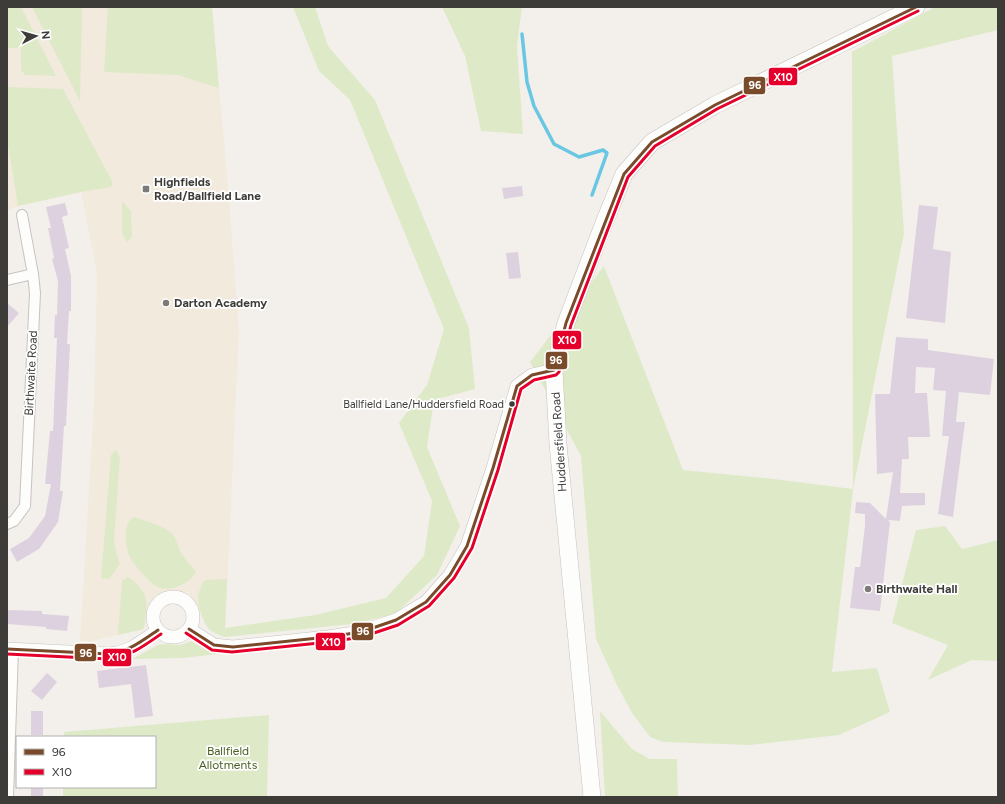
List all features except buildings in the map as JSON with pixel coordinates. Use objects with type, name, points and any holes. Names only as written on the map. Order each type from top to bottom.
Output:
[{"type":"highway","name":"Huddersfield Road","points":[[592,797],[558,444],[554,370],[566,323],[615,195],[624,174],[652,142],[715,105],[916,7]]},
{"type":"street","name":"Birthwaite Road","points":[[7,524],[14,521],[25,506],[35,293],[22,215]]},
{"type":"street","points":[[7,280],[33,274]]},
{"type":"street","points":[[189,629],[214,645],[233,647],[328,637],[361,632],[396,620],[426,602],[450,575],[467,546],[493,468],[517,386],[532,375],[554,370]]},
{"type":"street","points":[[177,598],[188,604],[193,616],[192,623],[185,633],[174,637],[162,634],[158,630],[153,619],[156,607],[164,599],[177,598]]},
{"type":"street","points":[[8,797],[10,649],[108,654],[119,653],[130,650],[158,630]]},
{"type":"shaded area","name":"Darton Academy","points":[[7,7],[212,7],[239,331],[225,637],[209,630],[188,592],[155,596],[144,629],[95,640],[94,642],[80,641],[94,404],[97,274],[81,192],[14,207],[7,211]]},
{"type":"green space","points":[[7,7],[21,7],[56,76],[25,75],[21,70],[21,48],[7,48]]},
{"type":"green space","points":[[32,7],[82,7],[80,101]]},
{"type":"green space","points":[[108,7],[212,7],[219,88],[178,75],[104,72]]},
{"type":"green space","points":[[293,7],[315,7],[328,46],[375,100],[469,328],[475,389],[434,400],[427,447],[460,526],[437,575],[395,614],[353,624],[225,637],[211,631],[205,624],[202,616],[198,598],[200,589],[205,580],[227,579],[225,628],[315,615],[386,598],[424,556],[432,501],[399,423],[427,385],[444,329],[350,100],[319,71]]},
{"type":"green space","points":[[442,7],[522,7],[517,46],[523,134],[481,131],[465,56]]},
{"type":"green space","points":[[935,7],[998,7],[998,30],[892,56],[904,233],[853,490],[832,672],[877,668],[890,712],[839,735],[750,745],[663,742],[650,737],[632,713],[617,685],[596,639],[581,456],[530,362],[604,266],[683,470],[853,489],[852,52]]},
{"type":"green space","points":[[7,87],[63,89],[113,183],[111,187],[18,206],[7,139]]},
{"type":"green space","points":[[122,201],[131,211],[132,236],[127,243],[122,233]]},
{"type":"green space","points":[[116,450],[120,457],[114,540],[120,564],[109,579],[101,578],[111,455]]},
{"type":"green space","points":[[134,517],[166,529],[173,535],[182,555],[196,571],[191,579],[177,587],[164,589],[156,586],[143,574],[131,559],[126,543],[126,530],[130,520]]},
{"type":"green space","points":[[945,526],[962,549],[998,540],[998,661],[972,660],[928,680],[948,645],[892,623],[916,530]]},
{"type":"green space","points":[[128,577],[136,583],[145,598],[146,607],[144,629],[118,635],[122,581]]},
{"type":"green space","points":[[192,641],[206,650],[218,654],[183,658],[132,659],[158,645],[180,645]]},
{"type":"green space","points":[[600,711],[632,749],[650,759],[677,759],[678,797],[605,797]]},
{"type":"green space","name":"Ballfield Allotments","points":[[269,715],[267,797],[63,797],[63,788],[156,788],[156,736],[64,736],[64,732]]},
{"type":"waterway","points":[[522,34],[527,82],[534,106],[554,144],[579,157],[603,150],[607,153],[592,195]]},
{"type":"transit line","name":"96","points":[[189,629],[214,645],[233,647],[328,637],[361,632],[396,620],[426,602],[450,575],[467,546],[493,468],[517,386],[532,375],[554,370],[566,323],[624,174],[652,142],[715,105],[916,7]]},
{"type":"transit line","name":"X10","points":[[186,633],[212,650],[232,652],[329,642],[362,637],[398,625],[429,606],[454,578],[472,548],[498,470],[521,389],[534,380],[556,375],[559,372],[571,325],[628,177],[655,146],[717,109],[918,11]]},
{"type":"transit line","name":"96","points":[[7,649],[109,654],[129,648],[158,630]]},
{"type":"transit line","name":"X10","points":[[7,654],[109,659],[130,653],[161,634]]},
{"type":"place","name":"Highfields Road/Ballfield Lane","points":[[146,189]]},
{"type":"place","name":"Darton Academy","points":[[166,303]]},
{"type":"place","name":"Ballfield Lane/Huddersfield Road","points":[[512,404]]},
{"type":"place","name":"Birthwaite Hall","points":[[868,589]]}]
